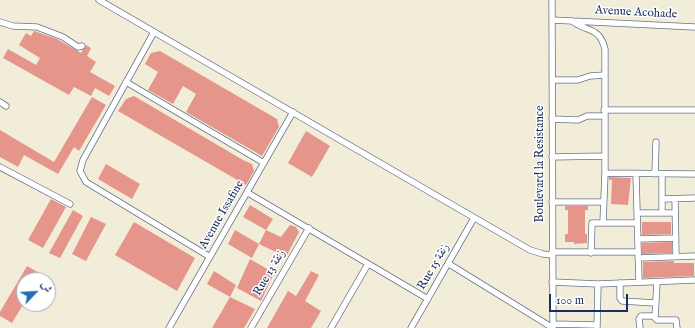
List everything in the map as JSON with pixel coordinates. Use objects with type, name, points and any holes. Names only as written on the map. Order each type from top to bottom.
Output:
[{"type":"street","points":[[99,0],[534,252],[552,254],[591,253],[695,256]]},
{"type":"street","name":"Boulevard la Resistance","points":[[552,0],[552,326]]},
{"type":"street","name":"Avenue Acohade","points":[[552,20],[695,27]]},
{"type":"street","points":[[572,21],[580,27],[596,32],[602,39],[604,49],[605,173],[603,224]]},
{"type":"street","points":[[0,22],[13,26],[37,27],[62,37],[78,47],[82,46]]},
{"type":"street","points":[[154,32],[83,160],[80,166],[82,176],[86,182],[210,257]]},
{"type":"street","points":[[552,80],[578,80],[590,76],[605,75]]},
{"type":"street","points":[[126,82],[264,163]]},
{"type":"street","points":[[0,102],[6,106]]},
{"type":"street","points":[[552,119],[578,120],[588,116],[604,113],[695,110]]},
{"type":"street","name":"Avenue Issafine","points":[[169,328],[248,193],[293,112]]},
{"type":"street","points":[[655,174],[656,142]]},
{"type":"street","points":[[552,157],[604,156]]},
{"type":"street","points":[[0,166],[70,204]]},
{"type":"street","points":[[605,173],[695,174]]},
{"type":"street","points":[[636,174],[639,282]]},
{"type":"street","points":[[662,174],[662,213]]},
{"type":"street","points":[[248,193],[428,299]]},
{"type":"street","points":[[663,199],[695,198]]},
{"type":"street","points":[[675,199],[674,213],[676,256]]},
{"type":"street","points":[[552,202],[603,202]]},
{"type":"street","points":[[637,213],[674,213]]},
{"type":"street","name":"Rue 15 زنقة","points":[[411,328],[474,218]]},
{"type":"street","points":[[591,253],[591,224],[637,224]]},
{"type":"street","name":"Rue 13 زنقة","points":[[251,328],[309,228]]},
{"type":"street","points":[[638,239],[675,238]]},
{"type":"street","points":[[331,328],[368,264]]},
{"type":"street","points":[[449,264],[552,326],[597,326],[598,284]]},
{"type":"street","points":[[552,282],[598,284],[695,280]]},
{"type":"street","points":[[654,316],[657,282]]},
{"type":"street","points":[[620,283],[620,298],[622,301],[655,303]]},
{"type":"street","points":[[640,328],[639,319],[641,316],[654,316],[657,320],[676,320],[677,328]]},
{"type":"building","points":[[34,31],[57,39],[81,53],[86,45],[91,48],[87,56],[96,62],[90,72],[115,86],[109,96],[95,88],[91,96],[74,87],[69,95],[3,58],[8,49],[36,65],[40,58],[19,45],[26,33],[31,36]]},
{"type":"building","points":[[160,51],[277,119],[279,127],[262,156],[186,112],[196,94],[183,86],[173,104],[148,90],[158,72],[145,64],[151,53]]},
{"type":"building","points":[[134,96],[252,164],[254,171],[246,185],[118,111],[126,99]]},
{"type":"building","points":[[92,97],[106,105],[79,151],[74,147],[58,174],[24,155],[18,167],[0,157],[0,130],[54,162]]},
{"type":"building","points":[[306,131],[330,146],[312,177],[288,163]]},
{"type":"building","points":[[106,164],[140,184],[132,199],[98,179]]},
{"type":"building","points":[[609,177],[631,178],[628,205],[611,204],[612,180],[609,180]]},
{"type":"building","points":[[51,199],[66,207],[43,248],[28,240]]},
{"type":"building","points":[[250,205],[273,219],[266,230],[243,217]]},
{"type":"building","points":[[565,206],[588,206],[588,210],[585,210],[585,234],[587,234],[587,243],[574,244],[574,242],[565,242],[565,234],[568,234],[568,210],[565,210]]},
{"type":"building","points":[[73,210],[83,216],[60,258],[49,253]]},
{"type":"building","points":[[91,217],[106,224],[86,261],[72,254]]},
{"type":"building","points":[[134,222],[195,258],[177,291],[115,255]]},
{"type":"building","points":[[642,222],[671,222],[671,234],[642,235]]},
{"type":"building","points":[[290,225],[296,227],[299,232],[286,257],[259,244],[266,230],[281,237]]},
{"type":"building","points":[[235,230],[259,244],[252,258],[228,244]]},
{"type":"building","points":[[672,242],[672,253],[642,254],[642,243]]},
{"type":"building","points":[[250,259],[269,270],[271,266],[276,269],[261,301],[237,288]]},
{"type":"building","points":[[674,261],[674,263],[694,263],[694,276],[643,278],[643,262]]},
{"type":"building","points":[[27,266],[38,272],[23,272]]},
{"type":"building","points":[[214,271],[236,285],[230,297],[207,284]]},
{"type":"building","points":[[311,271],[319,275],[305,301],[321,311],[311,328],[267,328],[288,291],[296,296]]},
{"type":"building","points":[[16,285],[16,312],[19,312],[12,323],[0,316],[0,312]]},
{"type":"building","points":[[230,297],[255,309],[247,323],[244,328],[212,328]]}]
